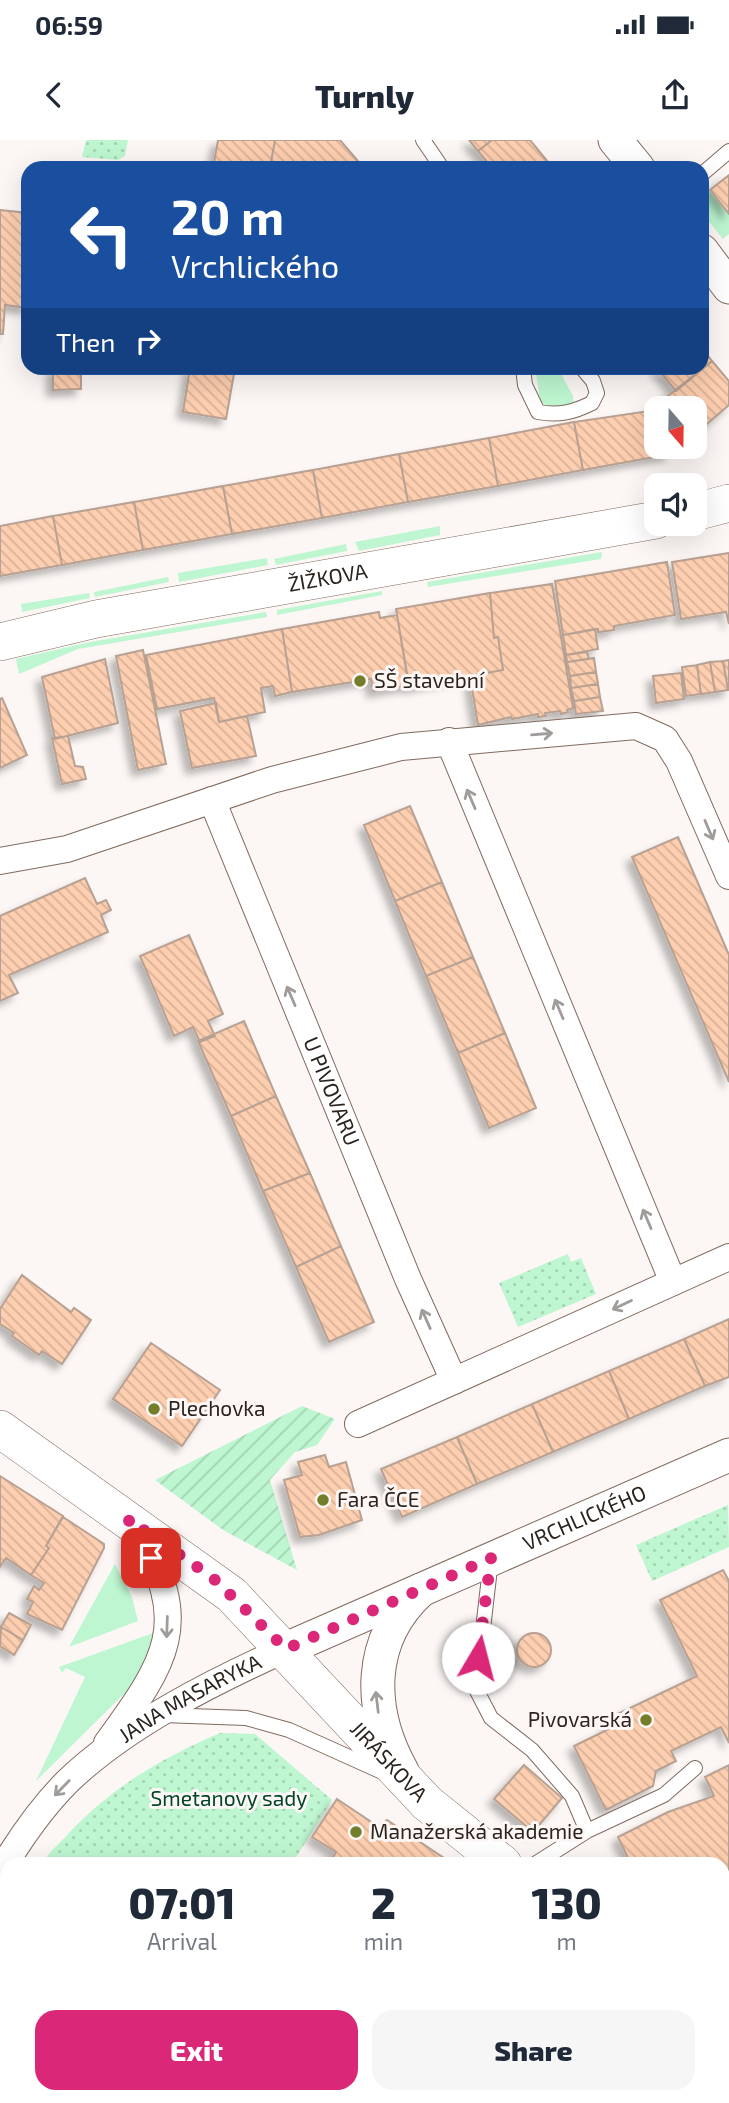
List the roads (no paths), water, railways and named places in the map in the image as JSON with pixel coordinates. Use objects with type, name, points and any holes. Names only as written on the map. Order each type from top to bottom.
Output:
[{"type":"main road","points":[[707,509],[729,503]]},
{"type":"main road","name":"ŽIŽKOVA","points":[[0,642],[96,619],[644,522]]},
{"type":"main road","name":"JIRÁSKOVA","points":[[0,1429],[223,1587],[286,1649],[427,1803],[494,1857]]},
{"type":"street","points":[[615,140],[632,161]]},
{"type":"street","points":[[709,260],[729,287]]},
{"type":"street","points":[[0,862],[67,849],[272,780],[401,747],[636,726],[665,738],[679,761],[729,876]]},
{"type":"street","points":[[449,741],[673,1282]]},
{"type":"street","name":"U PIVOVARU","points":[[212,800],[398,1254],[454,1381]]},
{"type":"street","points":[[358,1424],[729,1257]]},
{"type":"street","name":"VRCHLICKÉHO","points":[[286,1649],[729,1455]]},
{"type":"street","name":"JANA MASARYKA","points":[[100,1754],[149,1685],[162,1660],[167,1633],[166,1600],[158,1573],[128,1519]]},
{"type":"street","points":[[410,1785],[384,1734],[375,1690],[377,1671],[395,1624],[410,1601],[426,1586]]},
{"type":"street","name":"JANA MASARYKA","points":[[10,1857],[40,1811],[100,1754],[234,1673],[286,1649]]},
{"type":"lane","points":[[423,140],[437,161]]},
{"type":"lane","points":[[709,168],[729,151]]},
{"type":"lane","points":[[524,375],[525,385],[538,412],[553,415],[568,413],[592,403],[597,393],[588,375]]},
{"type":"lane","points":[[491,1558],[476,1689],[491,1718],[532,1751],[572,1796],[587,1831]]},
{"type":"lane","points":[[161,1715],[246,1718],[289,1730],[410,1785]]},
{"type":"lane","points":[[547,1857],[587,1831],[664,1795],[695,1768]]},
{"type":"place","name":"SŠ stavební","points":[[360,681]]},
{"type":"place","name":"Plechovka","points":[[154,1409]]},
{"type":"place","name":"Fara ČCE","points":[[323,1500]]},
{"type":"place","name":"Pivovarská","points":[[646,1720]]},
{"type":"place","name":"Manažerská akademie","points":[[356,1832]]},
{"type":"park label","name":"Smetanovy sady","points":[[229,1799]]}]
